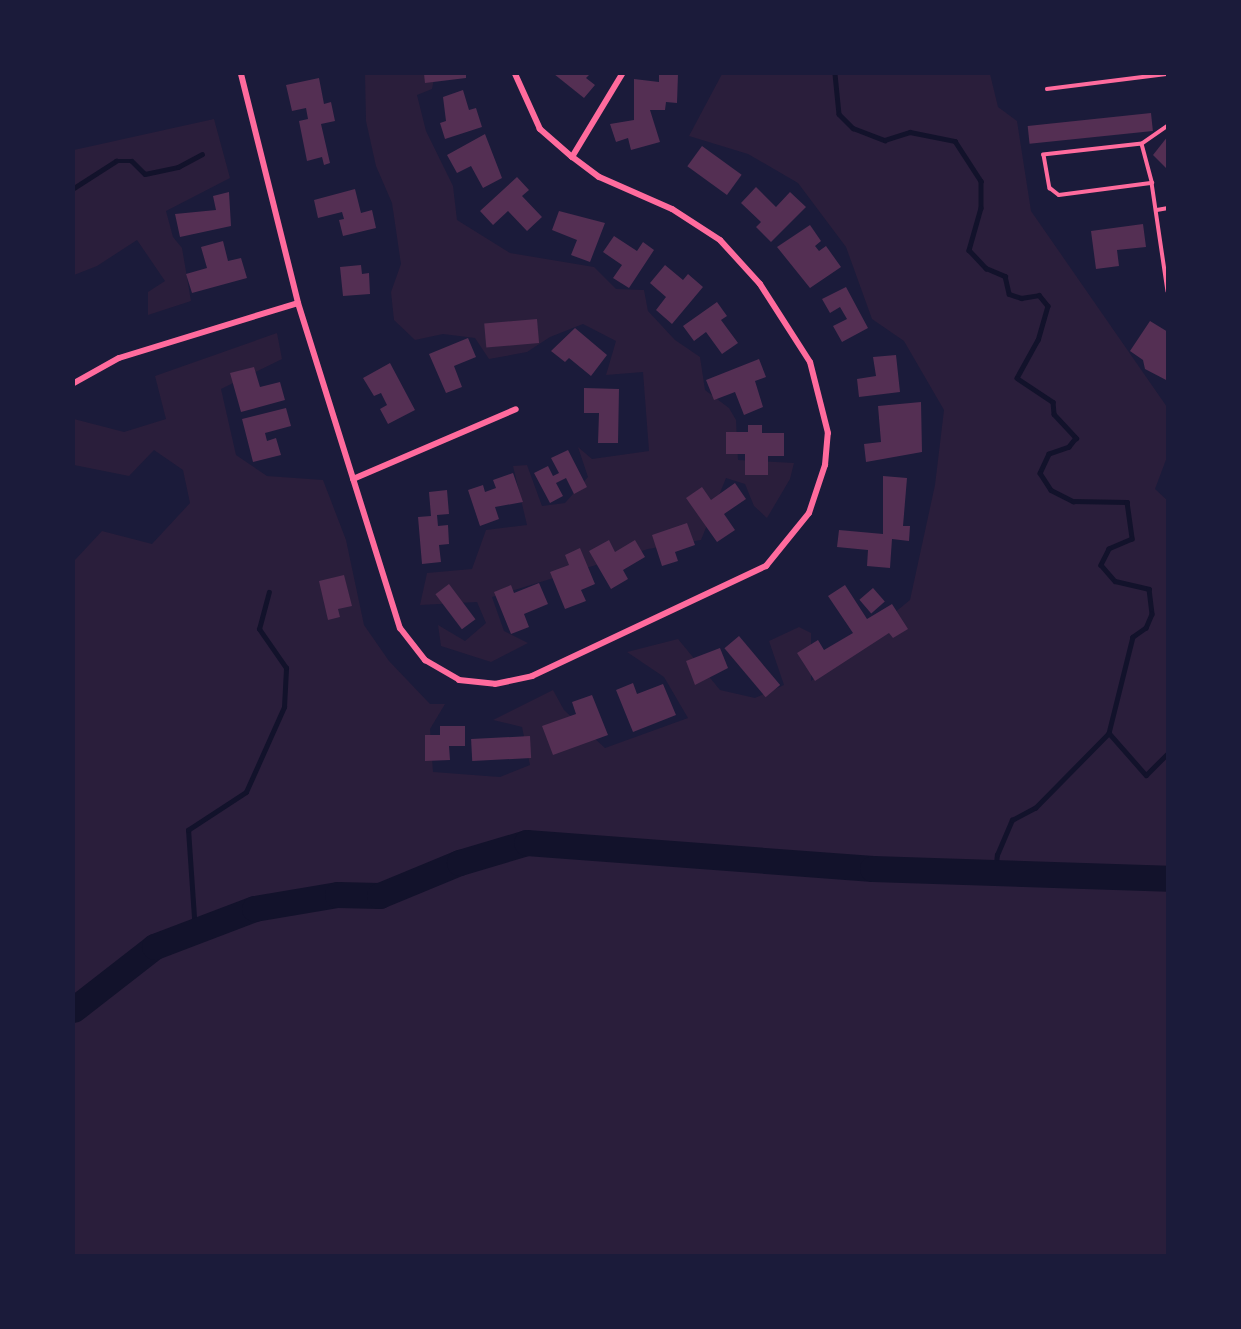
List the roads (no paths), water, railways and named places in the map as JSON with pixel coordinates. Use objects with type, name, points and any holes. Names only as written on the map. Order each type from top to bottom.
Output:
[{"type":"street","points":[[241,74],[298,303],[400,628],[425,660],[459,680],[495,684],[532,676],[766,566],[809,513],[825,465],[828,433],[810,362],[760,284],[720,240],[672,209],[599,177],[572,157],[540,129],[515,74]]},
{"type":"street","points":[[572,157],[622,74]]},
{"type":"street","points":[[74,383],[118,358],[298,303]]},
{"type":"street","points":[[353,479],[516,409]]},
{"type":"lane","points":[[1046,89],[1167,74]]},
{"type":"lane","points":[[1152,183],[1059,195],[1050,188],[1044,155],[1142,144],[1167,126]]},
{"type":"lane","points":[[1142,144],[1157,210],[1167,291]]},
{"type":"lane","points":[[1157,210],[1167,208]]},
{"type":"waterway","points":[[835,74],[839,114],[853,128],[885,140],[910,132],[955,141],[981,181],[981,208],[969,250],[986,268],[1005,276],[1009,294],[1021,298],[1039,295],[1048,306],[1038,340],[1017,378],[1053,402],[1054,414],[1076,438],[1069,447],[1049,454],[1040,473],[1051,490],[1073,501],[1127,502],[1132,539],[1109,549],[1101,565],[1115,581],[1149,589],[1152,614],[1146,628],[1133,637],[1109,733]]},
{"type":"waterway","points":[[74,188],[116,161],[132,161],[145,174],[178,167],[202,154]]},
{"type":"waterway","points":[[195,932],[188,830],[246,792],[284,707],[286,668],[259,629],[269,592]]},
{"type":"waterway","points":[[995,873],[997,855],[1012,820],[1035,808],[1109,733],[1146,775],[1168,753]]},
{"type":"waterway","points":[[74,1010],[155,947],[255,909],[338,895],[380,896],[460,863],[527,843],[873,869],[1168,879]]}]
